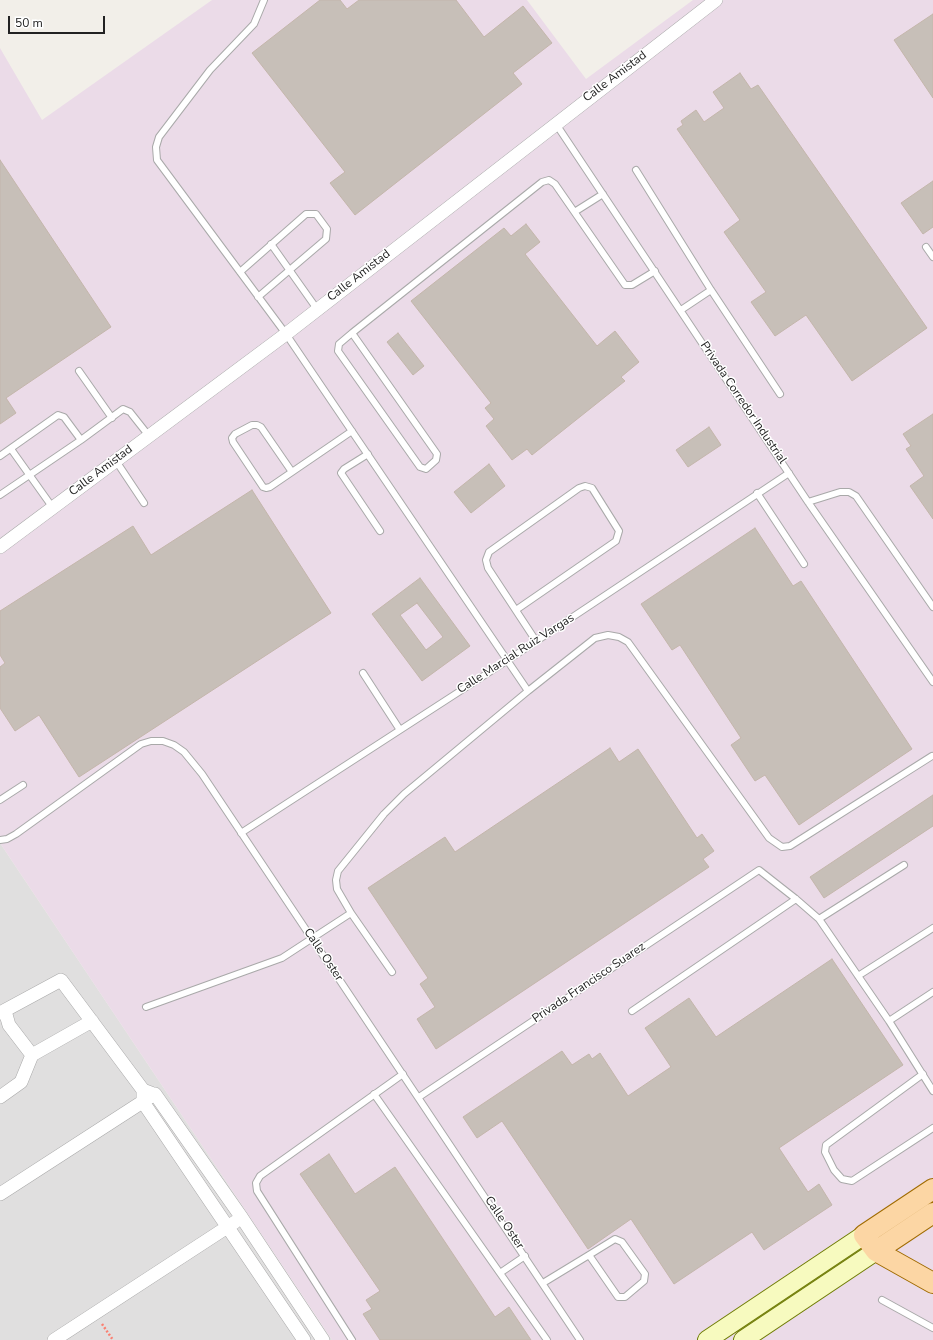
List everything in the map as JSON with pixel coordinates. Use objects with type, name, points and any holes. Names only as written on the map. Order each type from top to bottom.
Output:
[{"type":"main road","points":[[707,1340],[933,1188]]},
{"type":"main road","points":[[743,1340],[933,1213]]},
{"type":"main road","points":[[864,1235],[876,1252],[933,1283]]},
{"type":"street","name":"Calle Amistad","points":[[0,547],[286,334],[555,123],[716,0]]},
{"type":"street","points":[[32,1055],[8,1025],[3,1012],[57,980],[63,982],[147,1095],[242,1218],[324,1340]]},
{"type":"street","points":[[0,1097],[21,1082],[32,1055],[92,1021]]},
{"type":"street","points":[[0,1194],[147,1095]]},
{"type":"street","points":[[147,1095],[228,1226],[304,1340]]},
{"type":"street","points":[[54,1340],[242,1218]]},
{"type":"lane","points":[[264,0],[254,24],[210,70],[159,138],[156,147],[157,160],[286,334],[528,691]]},
{"type":"lane","name":"Privada Corredor Industrial","points":[[555,123],[808,502],[933,682]]},
{"type":"lane","points":[[636,170],[711,290],[780,394]]},
{"type":"lane","points":[[352,332],[437,454],[436,460],[426,469],[420,467],[338,351],[337,348],[339,344],[352,332],[542,182],[549,180],[555,184],[576,211],[625,285],[632,285],[655,271]]},
{"type":"lane","points":[[576,211],[603,194]]},
{"type":"lane","points":[[240,272],[306,214],[316,214],[327,229],[326,239],[258,297]]},
{"type":"lane","points":[[271,244],[317,309]]},
{"type":"lane","points":[[926,247],[933,257]]},
{"type":"lane","points":[[681,310],[711,290]]},
{"type":"lane","points":[[79,371],[112,418]]},
{"type":"lane","points":[[0,495],[81,440],[123,409],[127,410],[149,436]]},
{"type":"lane","points":[[0,456],[58,415],[64,417],[81,440]]},
{"type":"lane","points":[[292,472],[261,427],[252,425],[235,434],[232,438],[233,442],[263,487],[270,487],[292,472],[352,430]]},
{"type":"lane","points":[[11,449],[53,508]]},
{"type":"lane","points":[[368,454],[344,469],[341,473],[380,531]]},
{"type":"lane","points":[[116,461],[144,503]]},
{"type":"lane","name":"Calle Marcial Ruiz Vargas","points":[[241,833],[508,660],[789,473]]},
{"type":"lane","points":[[516,610],[616,541],[619,531],[592,488],[585,486],[579,488],[489,552],[486,560],[488,568],[536,641]]},
{"type":"lane","points":[[808,502],[840,492],[849,492],[856,496],[933,607]]},
{"type":"lane","points":[[757,494],[804,564]]},
{"type":"lane","points":[[392,972],[351,913],[337,889],[336,880],[338,871],[394,803],[528,691],[595,638],[608,635],[619,637],[628,642],[769,838],[782,847],[790,846],[933,756]]},
{"type":"lane","points":[[363,673],[400,730]]},
{"type":"lane","name":"Calle Oster","points":[[0,840],[7,839],[16,834],[130,750],[141,744],[151,741],[163,741],[174,745],[193,761],[580,1340]]},
{"type":"lane","points":[[0,800],[23,785]]},
{"type":"lane","points":[[819,919],[904,865]]},
{"type":"lane","name":"Privada Francisco Suarez","points":[[419,1097],[759,870],[796,899]]},
{"type":"lane","points":[[632,1011],[796,899],[819,919],[889,1021],[933,1091]]},
{"type":"lane","points":[[146,1007],[282,958],[351,913]]},
{"type":"lane","points":[[858,976],[933,928]]},
{"type":"lane","points":[[889,1021],[933,992]]},
{"type":"lane","points":[[352,1340],[257,1191],[256,1183],[260,1176],[403,1074]]},
{"type":"lane","points":[[923,1074],[826,1145],[824,1152],[834,1170],[842,1179],[852,1181],[933,1128]]},
{"type":"lane","points":[[374,1094],[548,1340]]},
{"type":"lane","points":[[543,1283],[615,1239],[622,1242],[645,1274],[644,1281],[625,1297],[618,1297],[589,1255]]},
{"type":"lane","points":[[500,1273],[525,1256]]},
{"type":"lane","points":[[882,1300],[933,1328]]},
{"type":"path","points":[[95,1313],[113,1340]]},
{"type":"shaded area","points":[[212,0],[527,0],[586,79],[693,0],[933,0],[933,1340],[332,1340],[0,843],[0,48],[42,120]]},
{"type":"shaded area","points":[[0,843],[332,1340],[0,1340]]},
{"type":"building","points":[[320,0],[340,0],[347,9],[359,0],[456,0],[484,37],[523,6],[552,43],[513,73],[522,84],[355,215],[330,183],[345,172],[252,53]]},
{"type":"building","points":[[933,14],[933,98],[894,40]]},
{"type":"building","points":[[740,73],[751,89],[758,85],[927,328],[852,381],[806,315],[775,336],[751,302],[766,292],[724,232],[740,220],[677,129],[683,125],[681,121],[696,110],[704,122],[724,108],[713,92]]},
{"type":"building","points":[[0,160],[111,327],[6,398],[16,413],[0,424]]},
{"type":"building","points":[[933,181],[933,227],[923,234],[901,203]]},
{"type":"building","points":[[526,224],[540,242],[525,254],[597,346],[615,331],[639,362],[621,377],[625,381],[532,455],[527,449],[512,460],[486,426],[494,419],[485,408],[491,403],[411,301],[504,228],[511,236]]},
{"type":"building","points":[[398,333],[424,366],[413,375],[387,342]]},
{"type":"building","points":[[933,414],[933,519],[910,486],[924,476],[906,449],[911,446],[903,434]]},
{"type":"building","points":[[709,427],[721,445],[688,467],[676,450]]},
{"type":"building","points":[[489,464],[505,486],[471,513],[454,492]]},
{"type":"building","points":[[252,490],[331,613],[79,777],[39,715],[15,731],[0,708],[0,667],[5,663],[0,655],[0,611],[133,526],[151,555]]},
{"type":"building","points":[[755,528],[793,586],[801,581],[912,749],[799,825],[765,775],[755,781],[731,745],[741,738],[680,645],[672,650],[641,604]]},
{"type":"building","points":[[420,578],[470,646],[422,681],[372,614]],"holes":[[[417,603],[443,637],[426,650],[400,615]]]},
{"type":"building","points":[[610,748],[619,762],[638,749],[697,838],[702,834],[714,851],[703,859],[709,867],[436,1049],[417,1019],[435,1007],[420,984],[428,978],[368,888],[445,837],[455,852]]},
{"type":"building","points":[[933,795],[933,826],[824,898],[810,877]]},
{"type":"building","points":[[832,959],[903,1065],[779,1148],[808,1192],[819,1184],[832,1205],[764,1250],[752,1232],[674,1284],[631,1219],[588,1249],[502,1121],[477,1138],[463,1117],[562,1051],[572,1065],[589,1054],[592,1059],[600,1053],[628,1096],[671,1067],[645,1028],[689,998],[716,1037]]},
{"type":"building","points":[[329,1154],[355,1194],[395,1167],[495,1317],[509,1307],[531,1340],[380,1340],[363,1314],[372,1309],[366,1300],[380,1291],[300,1174]]}]
